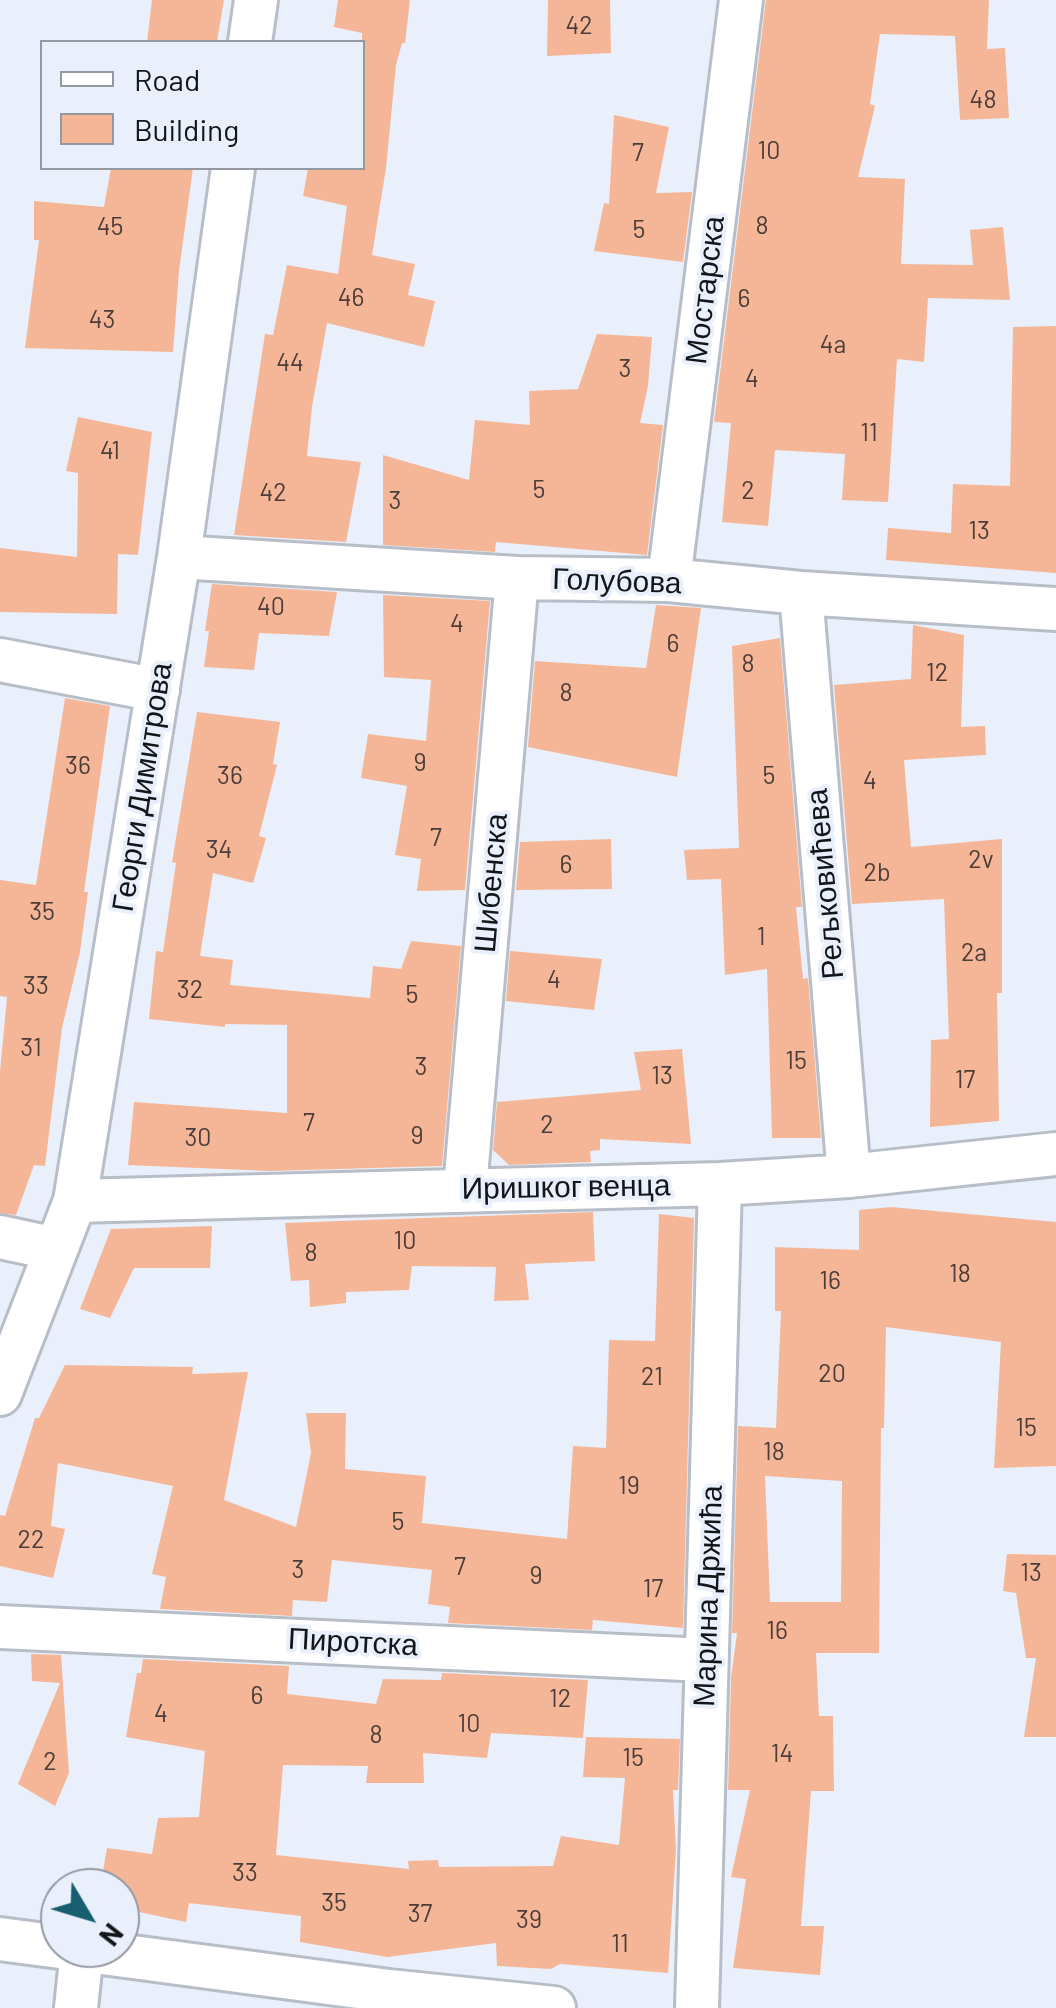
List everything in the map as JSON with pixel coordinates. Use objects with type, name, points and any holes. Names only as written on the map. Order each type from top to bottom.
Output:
[{"type":"street","points":[[250,40],[256,0]]},
{"type":"street","name":"Мостарска","points":[[669,580],[741,0]]},
{"type":"street","name":"Георги Димитрова","points":[[0,1394],[75,1201],[158,690],[233,170]]},
{"type":"street","name":"Голубова","points":[[178,557],[517,578],[669,580],[801,593],[1056,608]]},
{"type":"street","name":"Шибенска","points":[[464,1188],[517,578]]},
{"type":"street","name":"Рељковићева","points":[[801,593],[849,1176]]},
{"type":"street","points":[[0,660],[158,690]]},
{"type":"street","name":"Иришког венца","points":[[75,1201],[720,1184],[849,1176],[1056,1154]]},
{"type":"street","name":"Марина Држића","points":[[697,2008],[720,1184]]},
{"type":"street","points":[[0,1237],[56,1249]]},
{"type":"street","name":"Пиротска","points":[[0,1627],[706,1660]]},
{"type":"street","points":[[0,1939],[40,1944]]},
{"type":"street","points":[[140,1958],[554,2008]]},
{"type":"street","points":[[71,1968],[76,2008]]},
{"type":"building","points":[[152,0],[224,0],[217,40],[147,40]]},
{"type":"building","points":[[338,0],[410,0],[405,43],[396,65],[372,255],[415,264],[408,295],[435,301],[424,347],[327,323],[307,456],[361,462],[346,542],[234,535],[265,334],[273,335],[287,265],[338,274],[347,206],[303,196],[308,170],[365,170],[365,40],[362,33],[334,27]]},
{"type":"building","points":[[548,0],[610,0],[611,53],[547,56]]},
{"type":"building","points":[[766,0],[989,0],[987,49],[1005,48],[1009,118],[960,120],[955,36],[880,34],[870,104],[875,106],[858,177],[905,179],[901,264],[973,265],[970,230],[1003,227],[1010,300],[928,298],[924,362],[897,359],[888,502],[842,500],[845,454],[775,450],[768,526],[722,522],[731,423],[714,422]]},
{"type":"building","points":[[614,115],[669,127],[656,193],[692,192],[683,262],[594,251],[604,203],[609,204]]},
{"type":"building","points":[[111,170],[193,170],[173,352],[25,348],[39,240],[34,240],[34,201],[104,207]]},
{"type":"building","points":[[1056,326],[1056,573],[886,560],[888,528],[951,533],[953,484],[1010,486],[1013,327]]},
{"type":"building","points":[[597,334],[652,337],[640,423],[663,425],[647,555],[496,542],[495,552],[383,545],[383,455],[469,480],[475,420],[530,425],[529,391],[578,389]]},
{"type":"building","points":[[78,417],[152,432],[138,555],[118,554],[117,614],[0,612],[0,548],[77,557],[78,473],[66,471]]},
{"type":"building","points":[[212,584],[337,592],[329,636],[259,633],[254,670],[204,667]]},
{"type":"building","points":[[383,595],[490,601],[465,890],[417,891],[421,859],[395,855],[407,786],[361,778],[368,734],[426,741],[431,680],[384,677]]},
{"type":"building","points":[[656,605],[701,608],[677,777],[528,747],[535,661],[646,668]]},
{"type":"building","points":[[913,625],[964,635],[961,727],[985,726],[986,755],[904,760],[911,847],[1002,839],[1002,993],[997,993],[999,1121],[930,1127],[931,1040],[949,1039],[944,899],[852,904],[834,685],[911,679]]},
{"type":"building","points":[[780,638],[802,907],[796,907],[803,979],[808,978],[821,1138],[772,1138],[767,969],[725,975],[721,879],[687,880],[684,850],[739,848],[732,646]]},
{"type":"building","points":[[65,698],[110,706],[84,892],[88,892],[80,952],[62,1028],[45,1166],[34,1165],[16,1215],[0,1213],[0,1072],[7,997],[0,996],[0,880],[36,885]]},
{"type":"building","points":[[197,712],[280,722],[273,764],[277,765],[259,836],[266,838],[253,883],[213,873],[200,956],[233,960],[230,985],[370,998],[373,966],[401,969],[411,941],[461,946],[442,1166],[269,1171],[128,1165],[134,1102],[287,1113],[287,1025],[225,1027],[149,1019],[156,951],[163,952],[176,863],[172,862]]},
{"type":"building","points":[[611,839],[612,889],[516,890],[520,842]]},
{"type":"building","points":[[510,951],[602,959],[594,1010],[506,1001]]},
{"type":"building","points":[[682,1049],[691,1144],[600,1139],[600,1150],[590,1151],[591,1162],[509,1165],[493,1150],[497,1102],[641,1090],[634,1052]]},
{"type":"building","points":[[891,1207],[1056,1222],[1056,1466],[994,1468],[1001,1342],[886,1327],[879,1653],[816,1653],[819,1716],[833,1716],[834,1791],[811,1791],[801,1926],[824,1926],[820,1975],[733,1968],[746,1879],[731,1877],[750,1790],[728,1790],[731,1678],[737,1633],[732,1633],[738,1426],[776,1428],[781,1311],[775,1311],[775,1247],[859,1250],[859,1210]],"holes":[[[765,1476],[842,1481],[841,1602],[770,1602]]]},
{"type":"building","points":[[593,1212],[595,1261],[525,1264],[529,1300],[494,1301],[496,1267],[412,1266],[409,1290],[346,1292],[346,1303],[310,1307],[309,1280],[291,1281],[285,1223]]},
{"type":"building","points":[[659,1214],[694,1218],[683,1628],[593,1620],[592,1630],[448,1623],[450,1607],[428,1604],[432,1570],[332,1560],[327,1602],[293,1600],[292,1616],[160,1609],[166,1577],[152,1574],[173,1486],[58,1463],[51,1526],[65,1529],[53,1578],[0,1566],[0,1515],[5,1516],[35,1418],[39,1418],[65,1365],[193,1367],[192,1374],[248,1372],[224,1500],[296,1527],[311,1453],[306,1413],[346,1413],[345,1469],[426,1476],[422,1523],[567,1539],[573,1446],[606,1448],[609,1340],[655,1341]]},
{"type":"building","points":[[212,1226],[210,1268],[134,1268],[110,1318],[80,1309],[111,1229]]},
{"type":"building","points":[[1007,1554],[1056,1555],[1056,1737],[1024,1737],[1036,1658],[1026,1658],[1016,1593],[1003,1591]]},
{"type":"building","points":[[31,1654],[61,1655],[69,1773],[55,1806],[18,1784],[60,1683],[32,1681]]},
{"type":"building","points":[[143,1659],[289,1666],[287,1694],[376,1704],[383,1679],[441,1680],[442,1673],[588,1680],[583,1738],[491,1733],[487,1758],[423,1753],[424,1783],[366,1783],[368,1766],[283,1765],[276,1855],[409,1869],[408,1861],[438,1860],[439,1867],[553,1866],[561,1836],[619,1845],[625,1778],[583,1777],[586,1737],[680,1739],[678,1790],[673,1790],[676,1849],[668,1973],[560,1964],[551,1969],[497,1966],[496,1943],[387,1957],[300,1942],[301,1916],[189,1903],[186,1922],[140,1912],[140,1868],[104,1868],[107,1848],[152,1854],[158,1818],[199,1817],[205,1751],[126,1737],[137,1673],[141,1673]]}]
